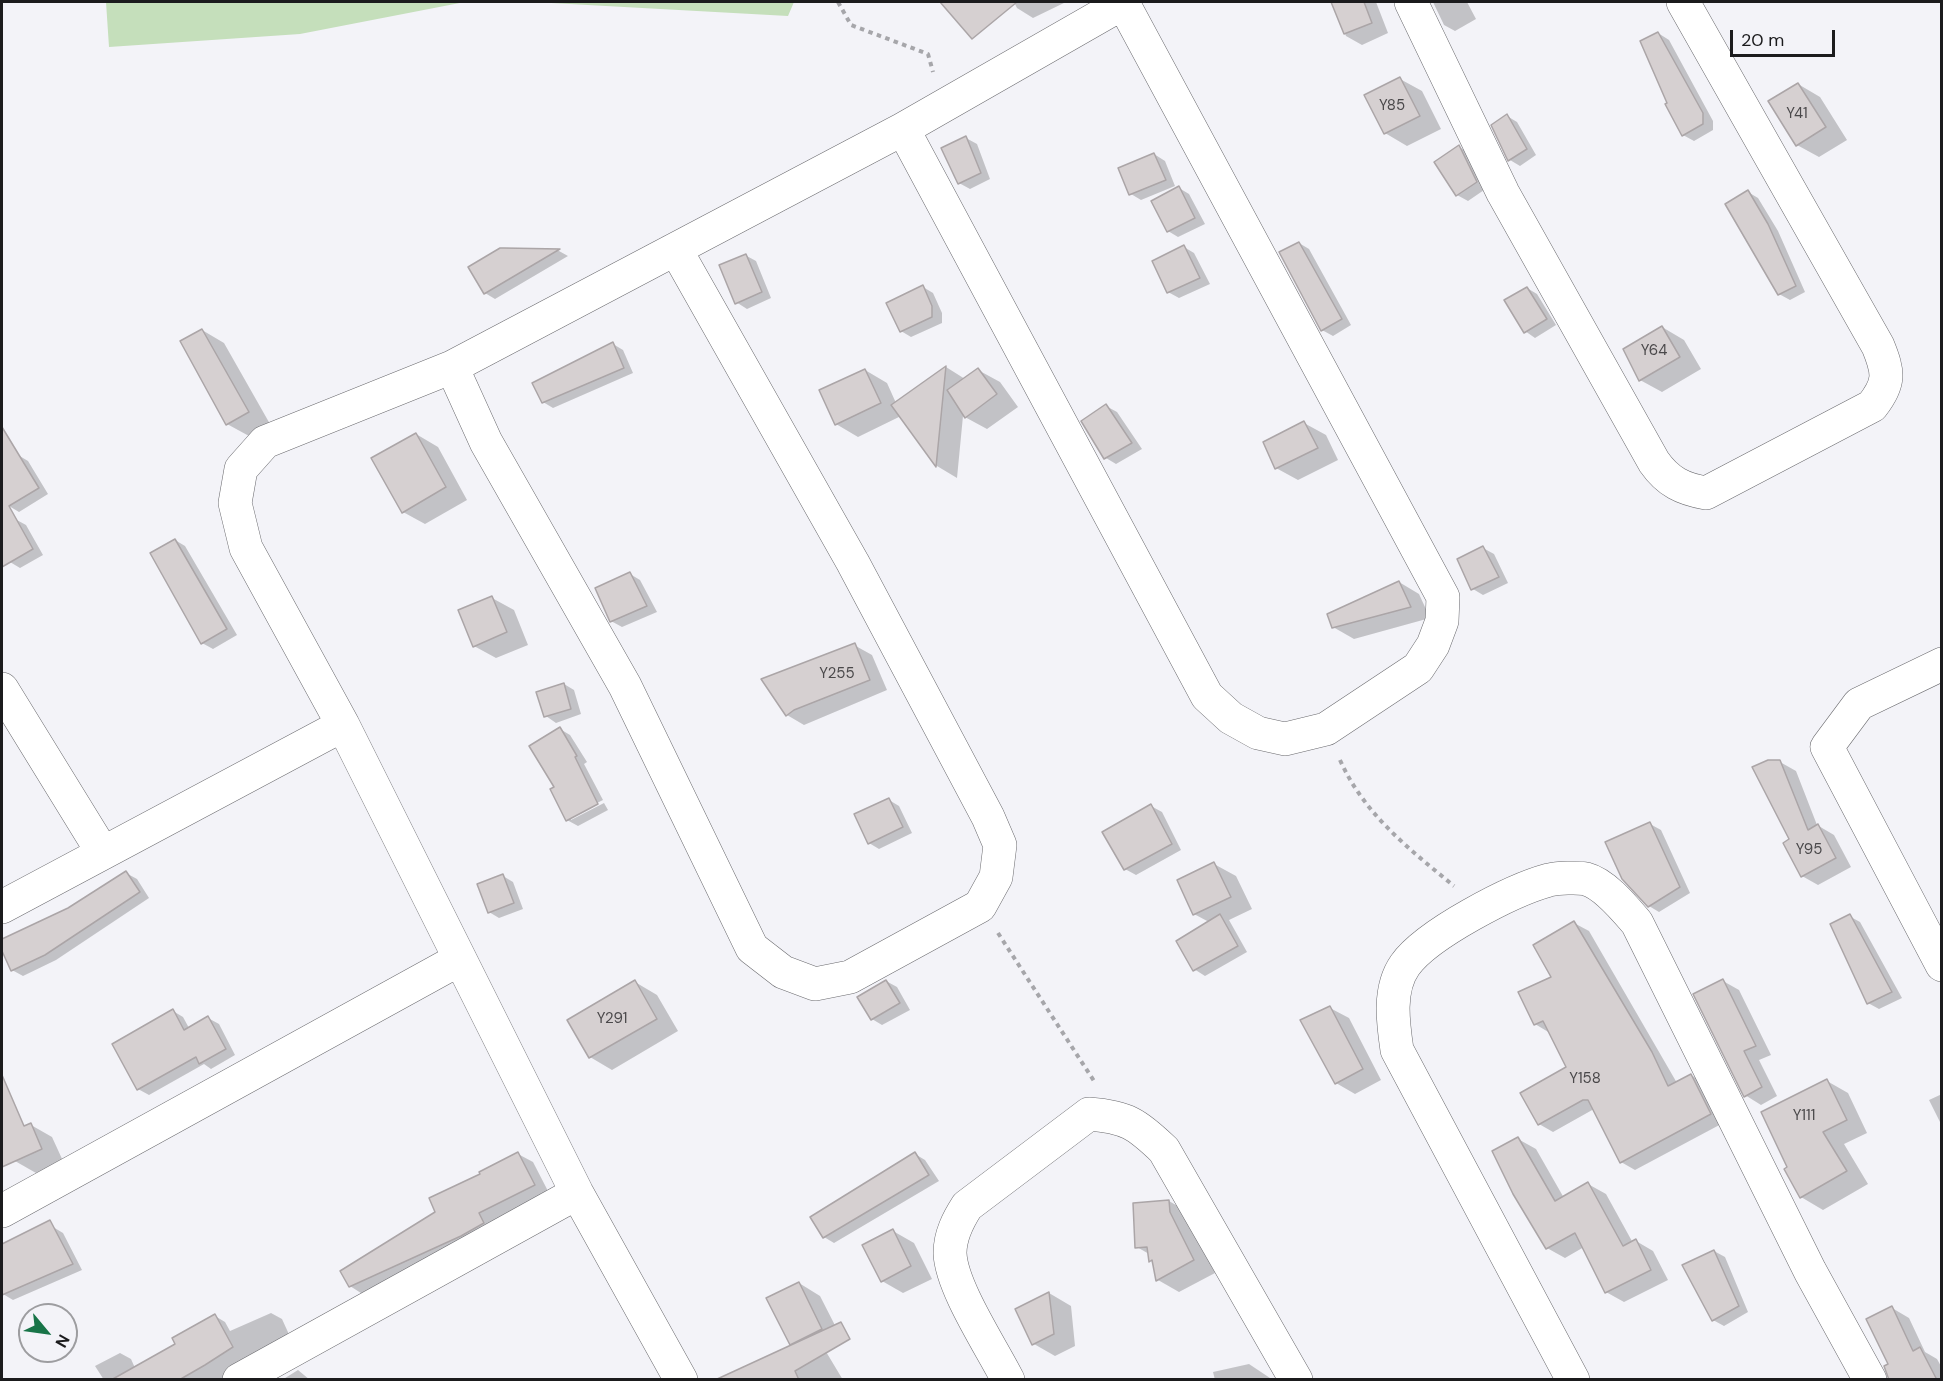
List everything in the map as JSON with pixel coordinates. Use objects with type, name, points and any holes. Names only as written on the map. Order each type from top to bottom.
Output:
[{"type":"street","points":[[681,1380],[578,1193],[343,725],[246,548],[235,503],[241,469],[265,442],[452,367],[903,129],[1124,2],[1443,597],[1442,621],[1433,645],[1418,668],[1326,729],[1285,739],[1258,733],[1231,718],[1206,696],[903,129]]},
{"type":"street","points":[[1411,2],[1503,193],[1654,462],[1665,477],[1685,490],[1707,493],[1872,406],[1885,390],[1887,368],[1878,346],[1683,2]]},
{"type":"street","points":[[452,367],[486,442],[626,686],[752,948],[783,972],[815,984],[850,977],[981,906],[996,877],[1000,845],[988,817],[854,563],[676,250]]},
{"type":"street","points":[[1941,664],[1859,704],[1827,747],[1941,965]]},
{"type":"street","points":[[2,689],[103,853]]},
{"type":"street","points":[[2,906],[343,725]]},
{"type":"street","points":[[1572,1380],[1397,1050],[1392,1020],[1394,996],[1404,966],[1423,945],[1483,909],[1550,880],[1587,879],[1617,899],[1637,923],[1810,1271],[1870,1380]]},
{"type":"street","points":[[2,1211],[460,959]]},
{"type":"street","points":[[1008,1380],[956,1280],[950,1253],[955,1226],[967,1206],[1089,1114],[1117,1116],[1143,1130],[1164,1150],[1296,1380]]},
{"type":"street","points":[[239,1380],[578,1193]]},
{"type":"path","points":[[838,2],[850,25],[928,54],[934,78],[932,111]]},
{"type":"path","points":[[1326,729],[1350,782],[1392,834],[1483,909]]},
{"type":"path","points":[[981,906],[1117,1116]]},
{"type":"green space","points":[[106,2],[465,2],[300,34],[109,47]]},
{"type":"green space","points":[[533,2],[794,2],[788,16]]},
{"type":"building","points":[[940,2],[1017,2],[972,39]]},
{"type":"building","points":[[1331,2],[1364,2],[1372,23],[1344,34]]},
{"type":"building","points":[[1658,32],[1703,113],[1703,124],[1682,136],[1665,104],[1667,103],[1640,41]]},
{"type":"building","points":[[1400,77],[1420,116],[1384,134],[1364,95]]},
{"type":"building","points":[[1798,83],[1826,127],[1796,146],[1768,101]]},
{"type":"building","points":[[1507,114],[1527,149],[1508,161],[1491,125]]},
{"type":"building","points":[[966,136],[981,173],[958,184],[941,148]]},
{"type":"building","points":[[1459,145],[1477,182],[1456,196],[1434,162]]},
{"type":"building","points":[[1154,153],[1166,180],[1129,195],[1118,168]]},
{"type":"building","points":[[1179,186],[1195,218],[1167,232],[1151,201]]},
{"type":"building","points":[[1748,190],[1768,224],[1796,286],[1778,295],[1725,204]]},
{"type":"building","points":[[1299,242],[1342,319],[1321,331],[1279,252]]},
{"type":"building","points":[[1184,245],[1200,278],[1167,293],[1152,261]]},
{"type":"building","points":[[500,248],[560,249],[484,294],[468,267]]},
{"type":"building","points":[[746,254],[762,292],[735,304],[719,265]]},
{"type":"building","points":[[923,285],[932,306],[932,317],[900,332],[886,303]]},
{"type":"building","points":[[1527,287],[1547,319],[1524,333],[1504,300]]},
{"type":"building","points":[[1662,326],[1680,357],[1639,381],[1623,349]]},
{"type":"building","points":[[202,329],[249,412],[226,425],[180,341]]},
{"type":"building","points":[[613,342],[624,368],[542,403],[532,383]]},
{"type":"building","points":[[946,366],[936,467],[891,405]]},
{"type":"building","points":[[978,368],[997,394],[965,418],[947,390]]},
{"type":"building","points":[[865,369],[881,403],[835,425],[819,390]]},
{"type":"building","points":[[1106,404],[1132,443],[1104,459],[1081,421]]},
{"type":"building","points":[[1304,421],[1318,448],[1275,469],[1263,442]]},
{"type":"building","points":[[2,427],[39,488],[9,506],[33,549],[2,567]]},
{"type":"building","points":[[416,433],[446,487],[402,513],[371,458]]},
{"type":"building","points":[[175,539],[227,629],[201,644],[150,553]]},
{"type":"building","points":[[1483,546],[1499,577],[1471,590],[1457,559]]},
{"type":"building","points":[[630,572],[647,606],[610,622],[595,588]]},
{"type":"building","points":[[1399,581],[1411,607],[1332,628],[1327,614]]},
{"type":"building","points":[[492,596],[507,632],[473,647],[458,610]]},
{"type":"building","points":[[855,643],[870,680],[794,710],[786,716],[761,679]]},
{"type":"building","points":[[564,683],[571,709],[544,717],[536,692]]},
{"type":"building","points":[[560,727],[577,756],[575,757],[598,804],[566,821],[550,789],[554,787],[529,746]]},
{"type":"building","points":[[1768,760],[1780,760],[1808,830],[1818,824],[1836,858],[1801,877],[1783,843],[1789,839],[1752,767]]},
{"type":"building","points":[[889,798],[903,827],[868,844],[854,814]]},
{"type":"building","points":[[1151,804],[1172,844],[1124,870],[1102,832]]},
{"type":"building","points":[[1650,822],[1680,887],[1648,907],[1622,879],[1605,842]]},
{"type":"building","points":[[1214,862],[1231,897],[1193,915],[1177,880]]},
{"type":"building","points":[[126,871],[140,892],[45,955],[11,971],[2,951],[2,939],[68,908]]},
{"type":"building","points":[[503,874],[514,903],[488,913],[477,884]]},
{"type":"building","points":[[1220,914],[1238,946],[1193,971],[1176,941]]},
{"type":"building","points":[[1850,914],[1892,992],[1867,1004],[1830,924]]},
{"type":"building","points":[[1574,921],[1652,1052],[1668,1086],[1691,1074],[1711,1114],[1620,1163],[1588,1100],[1583,1100],[1538,1125],[1520,1093],[1566,1067],[1543,1021],[1534,1025],[1518,992],[1551,977],[1533,945]]},
{"type":"building","points":[[1723,979],[1756,1046],[1744,1051],[1762,1087],[1744,1097],[1693,994]]},
{"type":"building","points":[[635,980],[657,1019],[589,1058],[567,1020]]},
{"type":"building","points":[[886,980],[900,1003],[871,1020],[857,997]]},
{"type":"building","points":[[1330,1006],[1363,1069],[1335,1084],[1300,1020]]},
{"type":"building","points":[[173,1009],[184,1030],[208,1016],[226,1049],[199,1064],[196,1057],[137,1090],[112,1044]]},
{"type":"building","points":[[2,1075],[24,1126],[31,1123],[42,1149],[2,1167]]},
{"type":"building","points":[[1827,1079],[1847,1120],[1823,1132],[1847,1171],[1800,1198],[1784,1169],[1787,1167],[1761,1112]]},
{"type":"building","points":[[1518,1137],[1555,1201],[1588,1182],[1623,1246],[1636,1239],[1651,1270],[1605,1293],[1575,1233],[1546,1249],[1513,1194],[1492,1151]]},
{"type":"building","points":[[518,1152],[535,1185],[479,1213],[484,1223],[461,1236],[349,1287],[340,1271],[435,1212],[429,1198],[480,1174],[479,1172]]},
{"type":"building","points":[[915,1152],[929,1175],[823,1238],[810,1217]]},
{"type":"building","points":[[1169,1200],[1170,1212],[1194,1260],[1156,1281],[1152,1260],[1149,1262],[1147,1247],[1135,1248],[1133,1203]]},
{"type":"building","points":[[50,1220],[73,1264],[2,1295],[2,1244]]},
{"type":"building","points":[[893,1229],[911,1266],[881,1282],[862,1245]]},
{"type":"building","points":[[1714,1250],[1739,1306],[1712,1321],[1682,1265]]},
{"type":"building","points":[[799,1282],[822,1329],[790,1345],[766,1298]]},
{"type":"building","points":[[1049,1292],[1054,1334],[1032,1345],[1015,1309]]},
{"type":"building","points":[[1892,1306],[1913,1351],[1920,1347],[1937,1380],[1889,1380],[1884,1366],[1888,1364],[1866,1319]]},
{"type":"building","points":[[215,1314],[233,1347],[205,1365],[179,1380],[111,1380],[175,1344],[172,1338]]},
{"type":"building","points":[[841,1322],[850,1339],[795,1371],[799,1380],[715,1380]]}]
